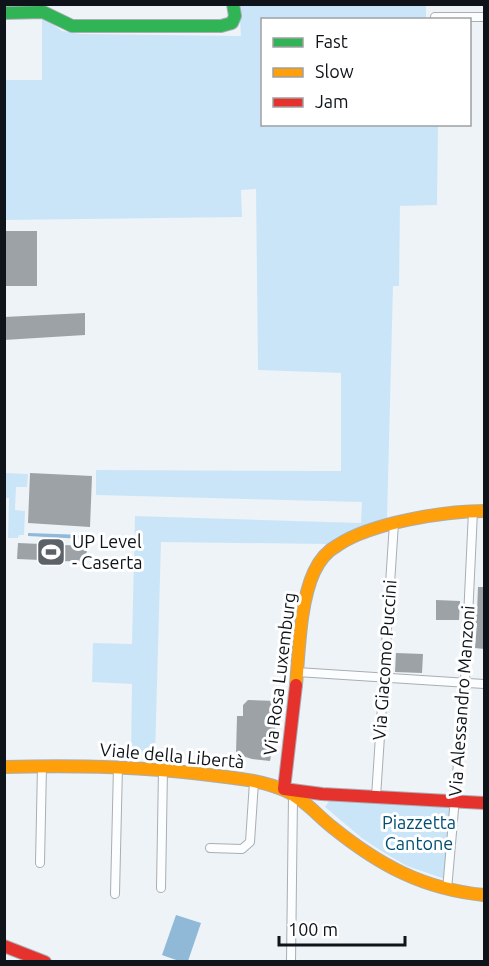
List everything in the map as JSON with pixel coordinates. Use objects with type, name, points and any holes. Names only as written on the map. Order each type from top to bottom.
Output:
[{"type":"main road","points":[[4,13],[43,12],[72,26],[221,26],[232,23],[235,16],[232,4]]},
{"type":"main road","name":"Via Rosa Luxemburg","points":[[288,793],[297,672],[306,593],[312,574],[324,555],[340,543],[394,523],[479,511]]},
{"type":"main road","name":"Viale della Libertà","points":[[4,767],[118,766],[163,769],[254,782],[288,793],[361,850],[386,866],[447,891],[484,895]]},
{"type":"main road","points":[[288,793],[484,803]]},
{"type":"main road","points":[[4,946],[45,962]]},
{"type":"main road","points":[[4,955],[23,962]]},
{"type":"street","points":[[435,16],[484,17]]},
{"type":"street","name":"Via Alessandro Manzoni","points":[[447,891],[479,511]]},
{"type":"street","name":"Via Giacomo Puccini","points":[[376,797],[394,523]]},
{"type":"street","points":[[297,672],[484,684]]},
{"type":"street","points":[[40,863],[42,766]]},
{"type":"street","points":[[115,894],[118,766]]},
{"type":"street","points":[[161,888],[163,769]]},
{"type":"street","points":[[210,848],[242,849],[250,842],[254,782]]},
{"type":"street","points":[[288,793],[291,962]]},
{"type":"street","points":[[315,812],[322,794]]},
{"type":"green space","points":[[239,5],[426,5],[426,18],[261,18],[261,126],[438,126],[437,205],[400,206],[399,286],[393,286],[387,519],[356,528],[327,544],[161,542],[155,755],[131,754],[132,684],[92,682],[93,643],[132,644],[135,516],[361,523],[362,502],[96,495],[96,470],[341,471],[341,373],[258,370],[256,189],[241,190],[242,217],[5,220],[4,80],[42,80],[42,17],[62,31],[81,34],[241,36]]},
{"type":"green space","points":[[5,473],[28,474],[27,487],[16,487],[15,510],[25,511],[24,535],[19,535],[18,538],[8,538],[9,498],[5,498]]},
{"type":"green space","name":"Piazzetta Cantone","points":[[334,794],[455,801],[448,880],[407,866],[363,839],[325,807]]},
{"type":"shaded area","points":[[28,533],[84,535],[84,539],[28,536]]},
{"type":"shaded area","points":[[176,915],[201,923],[188,961],[179,961],[162,955]]},
{"type":"building","points":[[4,231],[37,231],[37,286],[4,286]]},
{"type":"building","points":[[85,313],[85,335],[4,340],[4,317]]},
{"type":"building","points":[[30,473],[92,476],[90,527],[28,523]]},
{"type":"building","points":[[18,543],[87,546],[86,562],[17,559]]},
{"type":"building","points":[[478,587],[484,587],[484,649],[475,648],[477,623],[474,623]]},
{"type":"building","points":[[436,600],[460,601],[459,620],[436,620]]},
{"type":"building","points":[[396,653],[423,654],[422,673],[395,672]]},
{"type":"building","points":[[248,700],[277,701],[275,734],[270,761],[236,754],[237,716],[243,716],[243,705]]},
{"type":"traffic: fast","points":[[4,13],[43,12],[72,26],[221,26],[232,23],[235,16],[233,4]]},
{"type":"traffic: slow","points":[[296,685],[301,627],[309,584],[327,553],[352,537],[369,530],[429,516],[484,511]]},
{"type":"traffic: slow","points":[[4,767],[133,768],[238,778],[267,784],[299,798],[350,841],[385,864],[421,881],[462,892],[484,895]]},
{"type":"traffic: jam","points":[[296,685],[284,789],[322,794],[484,803]]},
{"type":"traffic: jam","points":[[4,946],[45,962]]},
{"type":"place","name":"UP Level - Caserta","points":[[51,552]]}]
